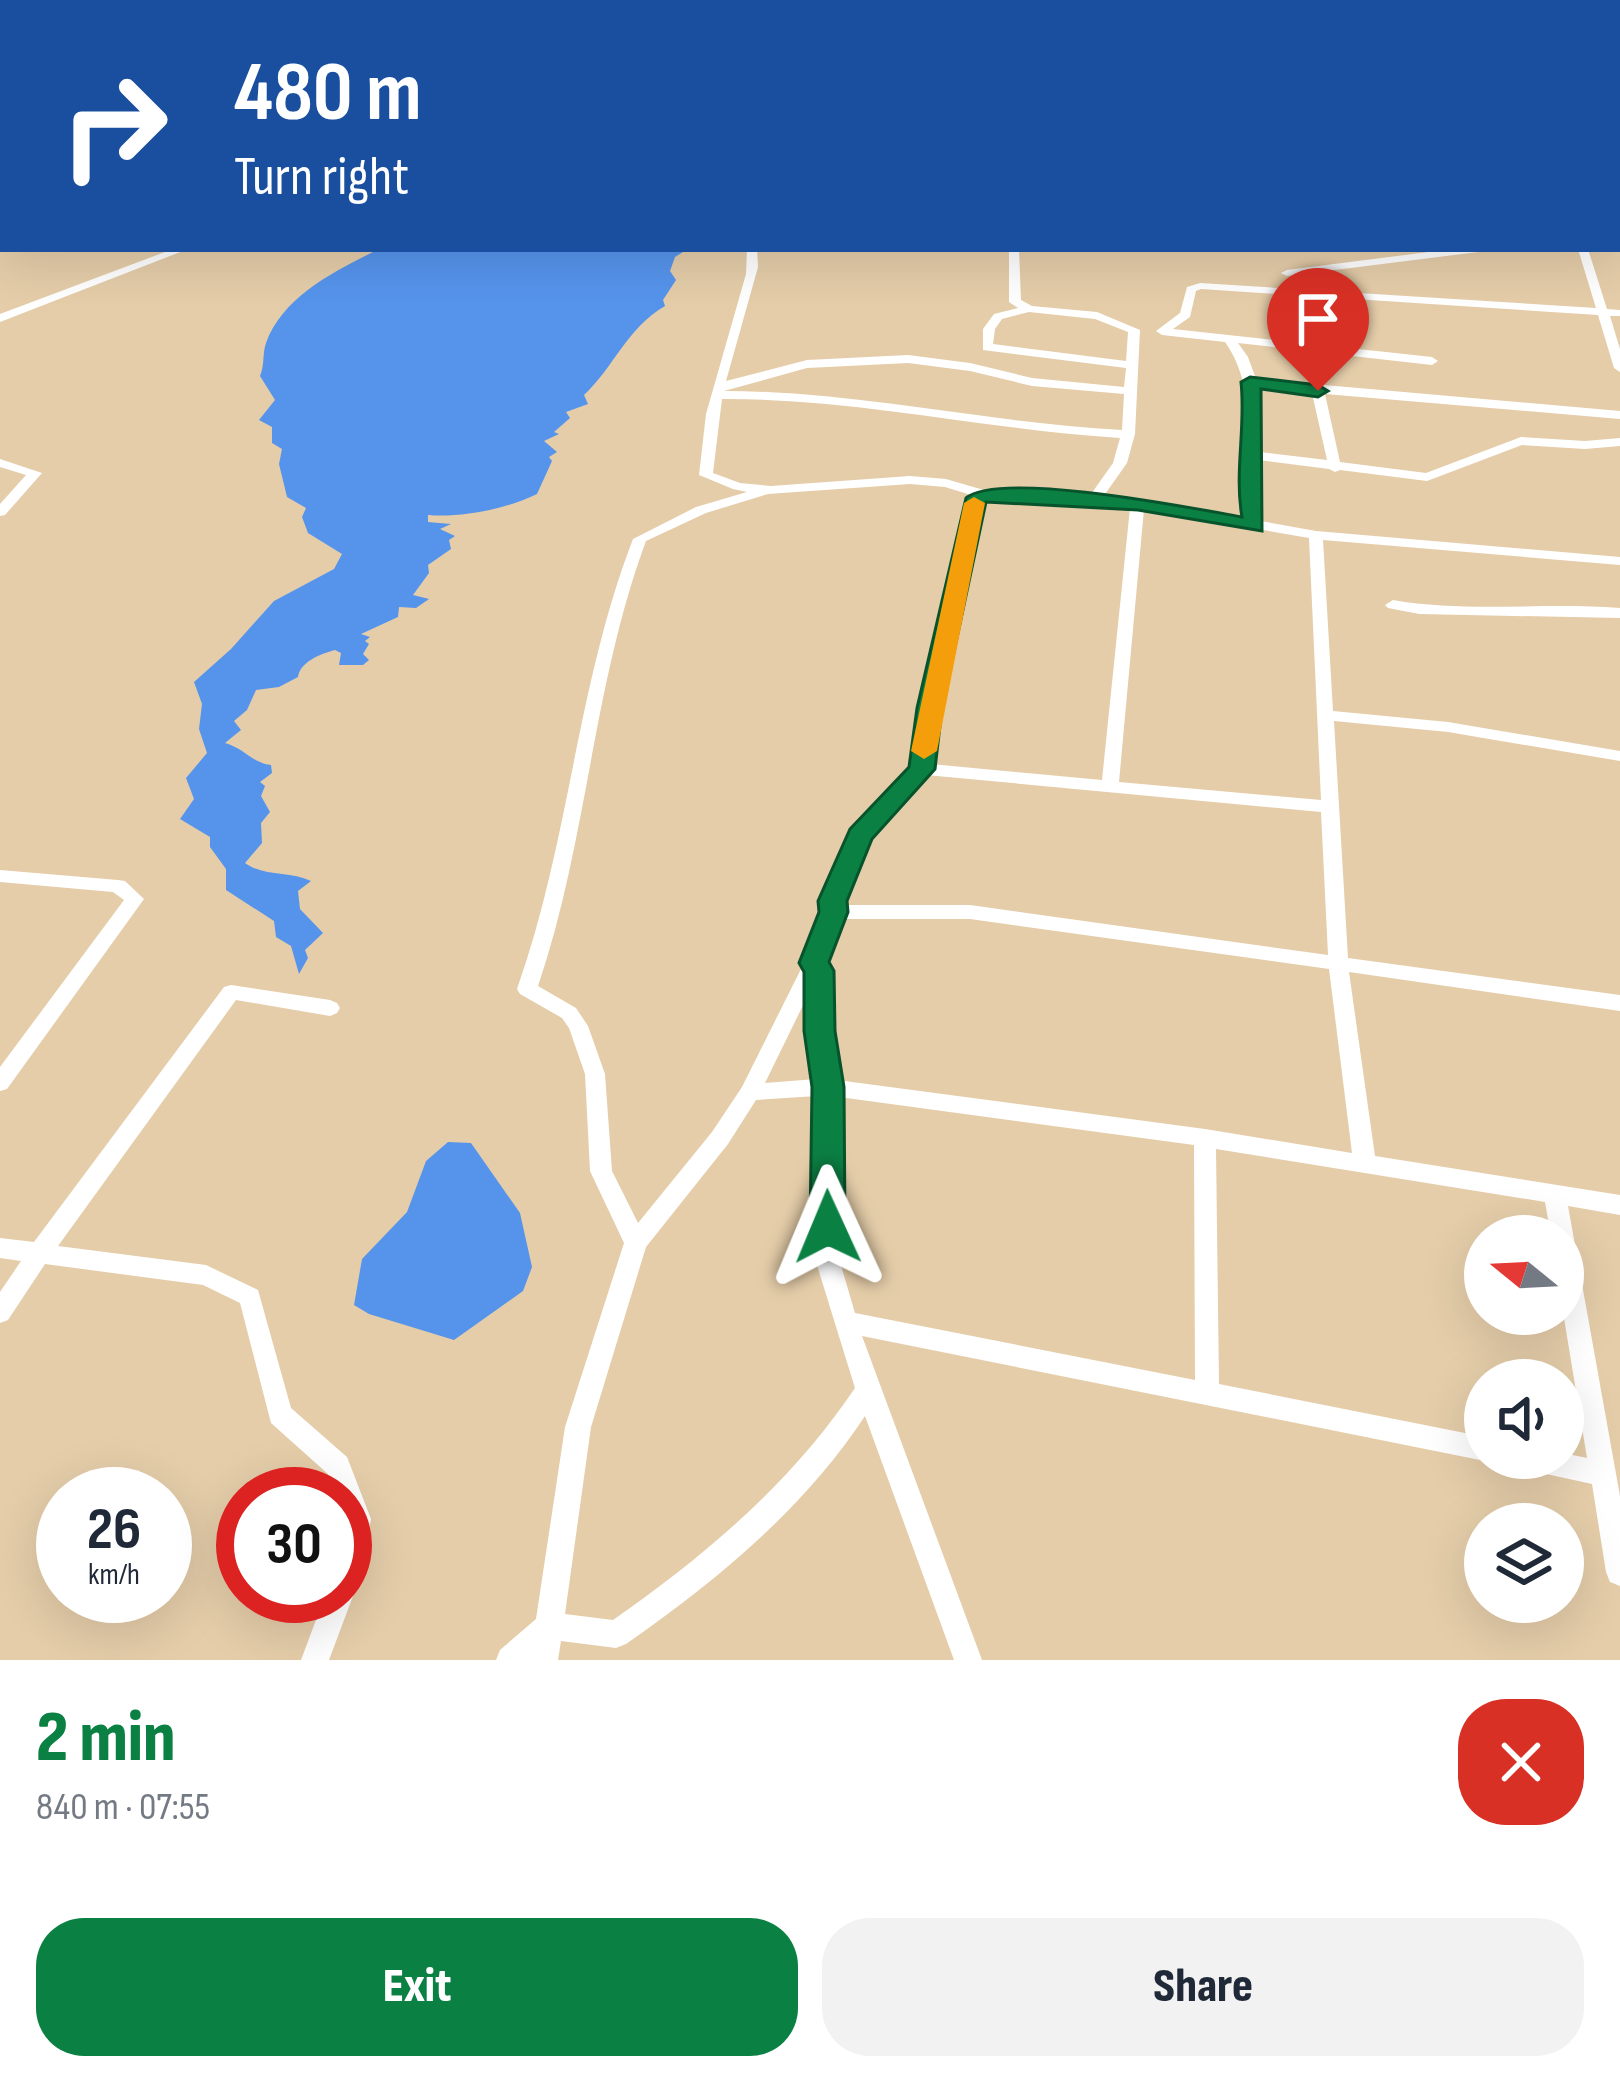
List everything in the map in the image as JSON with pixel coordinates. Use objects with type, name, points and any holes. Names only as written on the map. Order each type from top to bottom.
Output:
[{"type":"street","points":[[0,317],[175,252]]},
{"type":"street","points":[[752,252],[755,271],[740,310],[706,475],[767,490]]},
{"type":"street","points":[[1015,252],[1015,302],[1029,308],[1097,316],[1134,330],[1432,361]]},
{"type":"street","points":[[1287,273],[1454,252]]},
{"type":"street","points":[[1583,252],[1620,368]]},
{"type":"street","points":[[1162,331],[1186,315],[1191,289],[1200,286],[1620,314]]},
{"type":"street","points":[[1029,308],[998,316],[989,329],[987,347],[1129,365]]},
{"type":"street","points":[[1093,501],[1120,463],[1128,434],[1134,330]]},
{"type":"street","points":[[1230,340],[1241,351],[1250,382],[1248,494],[1254,526]]},
{"type":"street","points":[[721,391],[807,364],[908,359],[1032,382],[1132,392]]},
{"type":"street","points":[[1250,382],[1401,400],[1531,404],[1620,415]]},
{"type":"street","points":[[721,391],[816,398],[1062,433],[1128,434]]},
{"type":"street","points":[[1318,391],[1335,468]]},
{"type":"street","points":[[1252,454],[1427,477],[1472,464],[1521,441],[1585,446],[1620,442]]},
{"type":"street","points":[[0,463],[35,473],[0,512]]},
{"type":"street","points":[[636,1243],[602,1171],[595,1074],[578,1026],[569,1013],[527,989],[546,943],[592,704],[628,566],[640,539],[701,510],[767,490],[907,476],[952,481],[982,494],[1138,504],[1316,535],[1620,561]]},
{"type":"street","points":[[544,1660],[578,1427],[636,1243],[720,1138],[750,1092],[814,963],[833,912],[832,901],[860,836],[922,769],[930,708],[974,502],[982,494]]},
{"type":"street","points":[[1110,787],[1138,504]]},
{"type":"street","points":[[1316,535],[1338,963],[1365,1166]]},
{"type":"street","points":[[1393,605],[1430,612],[1496,608],[1620,614]]},
{"type":"street","points":[[1325,715],[1448,727],[1620,756]]},
{"type":"street","points":[[922,769],[1329,807]]},
{"type":"street","points":[[0,876],[118,886],[135,899],[0,1083]]},
{"type":"street","points":[[833,912],[970,912],[1620,1003]]},
{"type":"street","points":[[814,963],[819,971],[819,1031],[828,1087],[828,1262],[868,1390],[968,1660]]},
{"type":"street","points":[[0,1312],[231,992],[329,1008]]},
{"type":"street","points":[[750,1092],[828,1087],[1204,1138],[1620,1204]]},
{"type":"street","points":[[1204,1138],[1208,1393]]},
{"type":"street","points":[[1556,1195],[1559,1215]]},
{"type":"street","points":[[0,1247],[206,1275],[250,1297],[280,1415],[338,1467]]},
{"type":"street","points":[[848,1322],[1464,1445]]},
{"type":"street","points":[[1578,1335],[1620,1572]]},
{"type":"street","points":[[548,1625],[616,1634],[658,1606],[763,1518],[839,1437],[868,1390]]},
{"type":"street","points":[[1584,1470],[1600,1473]]},
{"type":"street","points":[[315,1660],[329,1623]]},
{"type":"street","points":[[510,1660],[548,1625]]},
{"type":"water","points":[[373,252],[683,252],[675,257],[670,271],[676,280],[663,300],[665,306],[641,325],[584,395],[588,404],[566,412],[570,418],[554,432],[559,434],[544,441],[557,452],[549,457],[552,461],[537,494],[483,511],[428,515],[428,522],[451,524],[440,529],[455,536],[449,540],[451,549],[428,565],[429,573],[413,595],[429,599],[416,608],[399,607],[398,617],[361,634],[370,637],[363,654],[369,660],[363,665],[339,665],[341,653],[335,650],[317,656],[298,677],[279,687],[256,690],[247,710],[234,721],[241,730],[225,743],[271,765],[272,773],[260,782],[270,812],[261,823],[262,843],[245,863],[311,881],[298,891],[300,909],[323,933],[305,950],[308,958],[299,974],[291,946],[276,937],[274,921],[226,890],[226,869],[210,847],[210,837],[180,819],[194,799],[186,778],[207,753],[199,729],[202,704],[194,682],[274,601],[334,569],[342,554],[308,533],[302,517],[306,508],[287,497],[279,464],[282,449],[272,443],[272,427],[259,420],[275,400],[260,376],[274,326],[298,298]]},
{"type":"water","points":[[448,1142],[471,1143],[520,1213],[532,1267],[523,1291],[454,1340],[354,1305],[362,1259],[407,1212],[426,1161]]},
{"type":"slow traffic","points":[[924,751],[974,503]]},
{"type":"route","points":[[828,1227],[828,1087],[819,1031],[819,971],[814,963],[833,912],[832,901],[860,836],[922,769],[930,708],[976,498],[991,494],[1138,504],[1254,526],[1248,494],[1254,413],[1250,382],[1318,391]]}]
